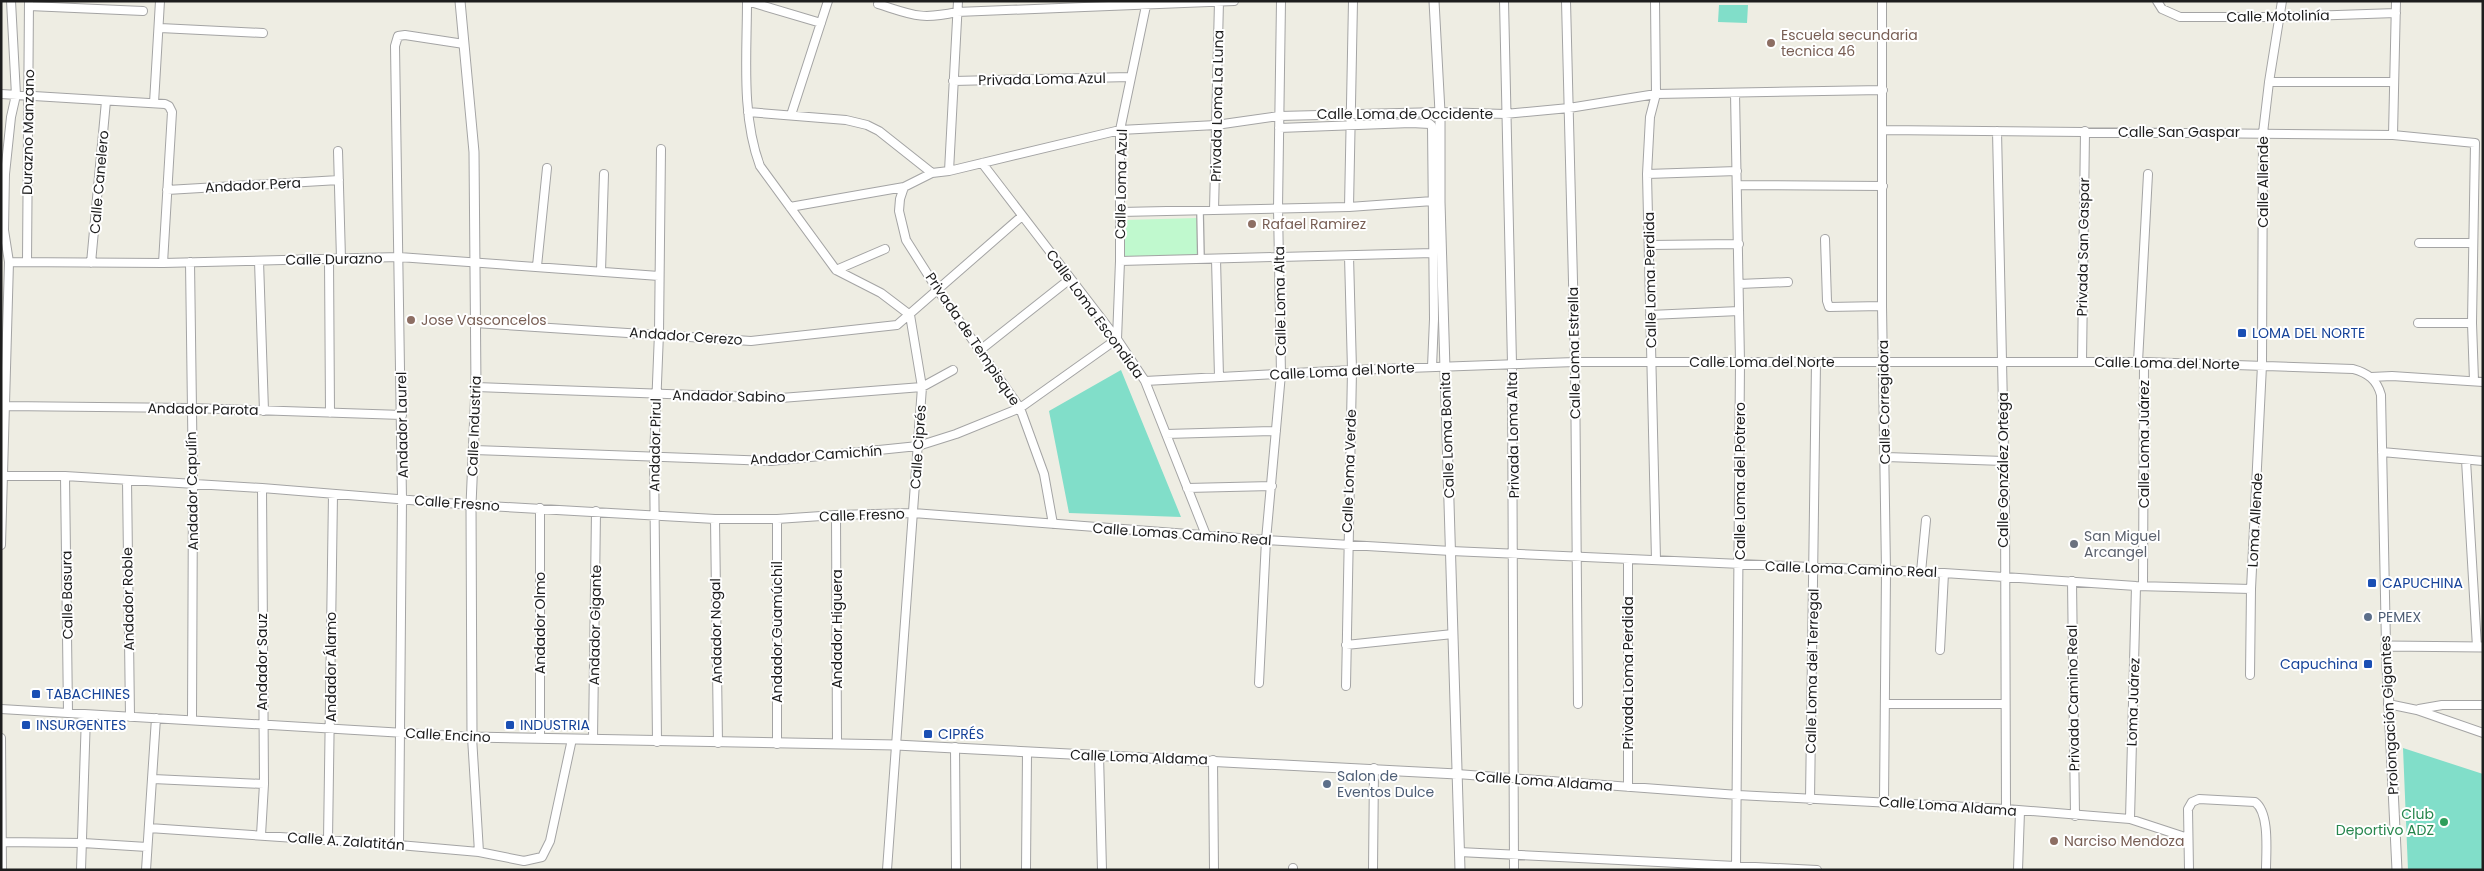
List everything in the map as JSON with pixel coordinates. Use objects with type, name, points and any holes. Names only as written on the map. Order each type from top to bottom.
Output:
[{"type":"street","points":[[1,545],[8,262],[2,230],[5,174],[11,117],[16,95],[11,1]]},
{"type":"street","points":[[154,103],[160,28],[160,1]]},
{"type":"street","name":"Calle Industria","points":[[460,1],[474,152],[476,387],[471,505],[472,737],[479,852]]},
{"type":"street","points":[[821,23],[747,1],[748,112],[754,148],[760,166],[836,270],[881,293],[910,315],[937,289],[1022,216]]},
{"type":"street","points":[[791,115],[828,1]]},
{"type":"street","points":[[949,171],[958,1]]},
{"type":"street","points":[[878,4],[922,17],[931,17],[957,12],[1234,1]]},
{"type":"street","name":"Calle Loma Alta","points":[[1266,540],[1281,374],[1278,208],[1280,1]]},
{"type":"street","points":[[1349,207],[1353,1]]},
{"type":"street","name":"Calle Loma Bonita","points":[[1434,1],[1440,112],[1445,366],[1460,870]]},
{"type":"street","name":"Privada Loma Alta","points":[[1504,1],[1512,364],[1514,870]]},
{"type":"street","name":"Calle Loma Estrella","points":[[1566,1],[1575,362],[1578,704]]},
{"type":"street","name":"Calle Loma Perdida","points":[[1655,1],[1656,94],[1650,117],[1647,174],[1656,560]]},
{"type":"street","name":"Calle Corregidora","points":[[1882,1],[1882,306],[1886,457],[1884,802]]},
{"type":"street","name":"Calle Motolinía","points":[[2157,1],[2162,9],[2180,17],[2279,17],[2396,13]]},
{"type":"street","name":"Calle Allende","points":[[2262,365],[2263,133],[2282,1]]},
{"type":"street","points":[[2393,135],[2396,1]]},
{"type":"street","name":"Privada Loma La Luna","points":[[1214,210],[1219,2]]},
{"type":"street","points":[[29,4],[144,11]]},
{"type":"street","name":"Durazno Manzano","points":[[26,262],[29,4]]},
{"type":"street","name":"Calle Loma Azul","points":[[1117,339],[1120,262],[1120,130],[1147,4]]},
{"type":"street","points":[[160,28],[263,32]]},
{"type":"street","name":"Andador Laurel","points":[[399,845],[402,415],[395,46],[398,36],[464,44]]},
{"type":"street","name":"Privada Loma Azul","points":[[953,81],[1131,77]]},
{"type":"street","points":[[2269,82],[2394,82]]},
{"type":"street","name":"Calle Loma de Occidente","points":[[790,207],[904,187],[932,173],[949,171],[1120,130],[1216,125],[1279,116],[1440,112],[1505,114],[1569,108],[1656,94],[1883,90]]},
{"type":"street","name":"Calle Loma del Potrero","points":[[1735,93],[1740,362],[1736,868]]},
{"type":"street","points":[[1,94],[154,103],[169,106],[172,112],[162,263]]},
{"type":"street","name":"Calle Canelero","points":[[92,263],[106,101]]},
{"type":"street","points":[[748,112],[846,120],[867,124],[879,131],[932,173]]},
{"type":"street","points":[[1279,128],[1430,124],[1433,131],[1432,367]]},
{"type":"street","name":"Calle San Gaspar","points":[[1883,130],[2393,135],[2475,143],[2473,243]]},
{"type":"street","name":"Calle González Ortega","points":[[1997,131],[2004,461],[2006,809]]},
{"type":"street","name":"Privada San Gaspar","points":[[2082,362],[2085,131]]},
{"type":"street","name":"Andador Pirul","points":[[658,742],[654,458],[659,334],[660,149]]},
{"type":"street","points":[[338,151],[341,259]]},
{"type":"street","name":"Calle Loma Escondida","points":[[982,163],[1117,339],[1145,381],[1206,535]]},
{"type":"street","points":[[537,266],[546,168]]},
{"type":"street","points":[[1647,174],[1737,171]]},
{"type":"street","points":[[601,271],[604,174]]},
{"type":"street","name":"Calle Loma Juárez","points":[[2140,586],[2141,362],[2148,174]]},
{"type":"street","name":"Andador Pera","points":[[168,190],[339,180]]},
{"type":"street","points":[[1737,185],[1883,186]]},
{"type":"street","name":"Privada de Tempisque","points":[[904,187],[899,211],[906,240],[979,351],[1020,408],[1044,474],[1053,524]]},
{"type":"street","points":[[1120,212],[1349,207],[1433,202]]},
{"type":"street","points":[[1200,211],[1201,259]]},
{"type":"street","points":[[1826,239],[1827,301],[1829,307],[1882,306]]},
{"type":"street","points":[[2419,243],[2473,243],[2472,324],[2474,381]]},
{"type":"street","points":[[1650,246],[1739,244]]},
{"type":"street","points":[[836,270],[885,250]]},
{"type":"street","points":[[1120,262],[1433,253]]},
{"type":"street","name":"Calle Loma Verde","points":[[1346,686],[1347,544],[1352,370],[1349,256]]},
{"type":"street","name":"Calle Durazno","points":[[8,262],[162,263],[399,257],[659,276]]},
{"type":"street","points":[[329,259],[330,413]]},
{"type":"street","points":[[1216,259],[1219,377]]},
{"type":"street","points":[[259,261],[264,410]]},
{"type":"street","name":"Andador Capulín","points":[[190,262],[193,485],[192,720]]},
{"type":"street","points":[[979,351],[1070,279]]},
{"type":"street","points":[[1739,284],[1788,282]]},
{"type":"street","points":[[1650,315],[1739,311]]},
{"type":"street","name":"Andador Cerezo","points":[[475,323],[751,341],[897,325],[910,315]]},
{"type":"street","name":"Calle Ciprés","points":[[887,870],[922,387],[910,315]]},
{"type":"street","points":[[2418,324],[2472,324]]},
{"type":"street","name":"Andador Camichín","points":[[474,450],[771,461],[918,446],[1020,408],[1117,339]]},
{"type":"street","name":"Calle Loma del Norte","points":[[1145,381],[1352,370],[1575,362],[2141,362],[2342,368],[2362,372],[2374,379]]},
{"type":"street","name":"Calle Loma del Terregal","points":[[1810,800],[1816,362]]},
{"type":"street","name":"Loma Allende","points":[[2250,675],[2251,589],[2262,365]]},
{"type":"street","points":[[922,387],[953,370]]},
{"type":"street","points":[[2374,379],[2392,376],[2483,382]]},
{"type":"street","name":"Prolongación Gigantes","points":[[2374,379],[2381,394],[2386,646],[2397,870]]},
{"type":"street","name":"Andador Sabino","points":[[476,387],[780,398],[922,387]]},
{"type":"street","name":"Andador Parota","points":[[5,406],[191,408],[402,415]]},
{"type":"street","points":[[1166,434],[1276,431]]},
{"type":"street","points":[[2382,452],[2483,461]]},
{"type":"street","points":[[1886,457],[2004,461]]},
{"type":"street","points":[[2386,646],[2480,647],[2466,460]]},
{"type":"street","name":"Calle Fresno","points":[[2,476],[65,476],[262,488],[471,505],[715,519],[777,519],[913,513]]},
{"type":"street","name":"Calle Basura","points":[[65,476],[68,713]]},
{"type":"street","name":"Andador Roble","points":[[127,480],[130,717]]},
{"type":"street","points":[[1187,488],[1272,486]]},
{"type":"street","name":"Andador Sauz","points":[[261,835],[264,784],[262,726],[262,488]]},
{"type":"street","name":"Andador Álamo","points":[[328,840],[333,494]]},
{"type":"street","name":"Andador Olmo","points":[[540,508],[540,738]]},
{"type":"street","name":"Andador Gigante","points":[[593,739],[596,511]]},
{"type":"street","name":"Calle Lomas Camino Real","points":[[913,513],[1266,540],[1451,551]]},
{"type":"street","name":"Andador Higuera","points":[[836,515],[837,744]]},
{"type":"street","name":"Andador Nogal","points":[[715,519],[718,743]]},
{"type":"street","name":"Andador Guamúchil","points":[[777,519],[777,744]]},
{"type":"street","points":[[1921,572],[1926,520]]},
{"type":"street","points":[[1259,683],[1266,540]]},
{"type":"street","name":"Calle Loma Camino Real","points":[[1451,551],[1944,573],[2140,586],[2251,589]]},
{"type":"street","name":"Privada Loma Perdida","points":[[1628,559],[1628,787]]},
{"type":"street","points":[[1940,650],[1944,573]]},
{"type":"street","name":"Privada Camino Real","points":[[2072,581],[2075,816]]},
{"type":"street","name":"Loma Juárez","points":[[2130,819],[2140,586]]},
{"type":"street","points":[[1346,645],[1453,634]]},
{"type":"street","points":[[1884,704],[2005,704]]},
{"type":"street","points":[[2388,704],[2417,710],[2483,733]]},
{"type":"street","points":[[2417,710],[2442,704],[2483,705]]},
{"type":"street","name":"Calle Encino","points":[[1,709],[472,737],[896,745]]},
{"type":"street","points":[[81,870],[86,715]]},
{"type":"street","points":[[146,870],[156,718]]},
{"type":"street","points":[[1,738],[2,870]]},
{"type":"street","name":"Calle A. Zalatitán","points":[[148,828],[479,852],[524,861],[542,857],[550,841],[572,739]]},
{"type":"street","name":"Calle Loma Aldama","points":[[896,745],[955,747],[1027,753],[1374,768],[1810,800],[2006,809],[2130,819],[2188,838]]},
{"type":"street","points":[[955,747],[956,870]]},
{"type":"street","points":[[1026,870],[1027,753]]},
{"type":"street","points":[[1099,756],[1102,870]]},
{"type":"street","points":[[1213,760],[1214,870]]},
{"type":"street","points":[[1373,870],[1374,768]]},
{"type":"street","points":[[153,779],[264,784]]},
{"type":"street","points":[[2189,870],[2188,809],[2192,802],[2199,798],[2256,802],[2261,806],[2265,815],[2266,870]]},
{"type":"street","points":[[2018,870],[2020,811]]},
{"type":"street","points":[[3,842],[82,842],[147,847]]},
{"type":"street","points":[[1460,852],[1736,868],[1817,870]]},
{"type":"green space","points":[[1197,218],[1199,256],[1125,259],[1125,220]]},
{"type":"shaded area","points":[[1719,5],[1748,5],[1747,23],[1718,22]]},
{"type":"shaded area","points":[[1121,370],[1181,517],[1069,513],[1049,411]]},
{"type":"shaded area","name":"Club Deportivo ADZ","points":[[2403,748],[2483,774],[2483,870],[2408,870]]},
{"type":"place","name":"Escuela secundaria tecnica 46","points":[[1771,43]]},
{"type":"place","name":"Rafael Ramirez","points":[[1252,224]]},
{"type":"place","name":"Jose Vasconcelos","points":[[411,320]]},
{"type":"place","name":"LOMA DEL NORTE","points":[[2242,333]]},
{"type":"place","name":"San Miguel Arcangel","points":[[2074,544]]},
{"type":"place","name":"CAPUCHINA","points":[[2372,583]]},
{"type":"place","name":"PEMEX","points":[[2368,617]]},
{"type":"place","name":"Capuchina","points":[[2368,664]]},
{"type":"place","name":"TABACHINES","points":[[36,694]]},
{"type":"place","name":"INSURGENTES","points":[[26,725]]},
{"type":"place","name":"INDUSTRIA","points":[[510,725]]},
{"type":"place","name":"CIPRÉS","points":[[928,734]]},
{"type":"place","name":"Salon de Eventos Dulce","points":[[1327,784]]},
{"type":"place","name":"Club Deportivo ADZ","points":[[2444,822]]},
{"type":"place","name":"Narciso Mendoza","points":[[2054,841]]}]
